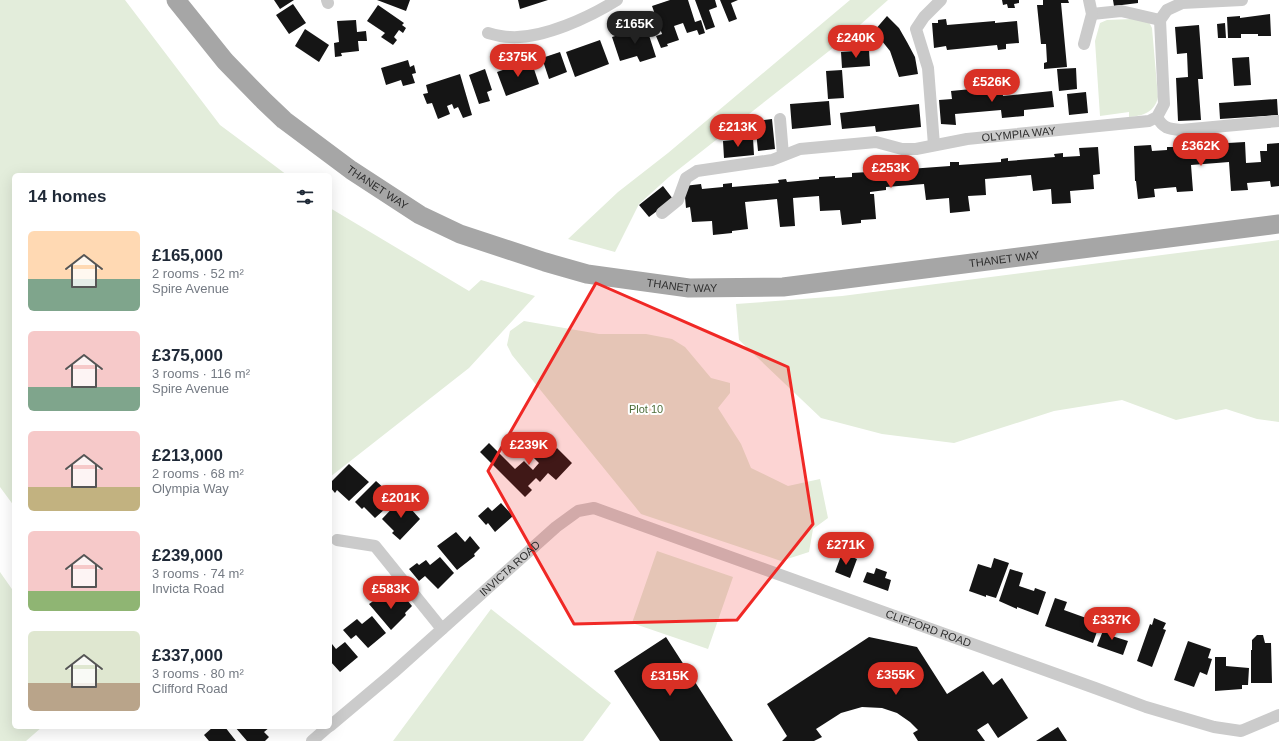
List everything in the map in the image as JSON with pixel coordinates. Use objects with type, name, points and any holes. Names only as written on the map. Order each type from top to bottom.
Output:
[{"type":"main road","name":"THANET WAY","points":[[176,0],[212,45],[244,81],[284,120],[317,146],[420,215],[460,234],[503,249],[587,274],[689,288],[783,287],[1279,224]]},
{"type":"street","points":[[488,33],[510,37],[529,36],[580,19],[617,0]]},
{"type":"street","points":[[934,145],[928,68],[926,57],[916,29],[924,17],[941,0]]},
{"type":"street","points":[[1084,44],[1092,14],[1089,0]]},
{"type":"street","points":[[1242,0],[1182,3],[1167,10],[1160,20],[1164,104],[1157,117],[1161,124],[1168,129],[1181,130],[1279,121]]},
{"type":"street","points":[[1092,14],[1126,12],[1160,20]]},
{"type":"street","name":"OLYMPIA WAY","points":[[662,213],[678,200],[686,178],[697,171],[772,160],[800,149],[876,142],[891,147],[908,150],[967,139],[1144,122],[1157,117]]},
{"type":"street","points":[[780,120],[783,155]]},
{"type":"street","name":"CLIFFORD ROAD","points":[[578,511],[594,508],[1146,707],[1214,727],[1241,731],[1279,715]]},
{"type":"street","name":"INVICTA ROAD","points":[[332,723],[442,629],[556,527],[578,511]]},
{"type":"street","points":[[337,540],[375,546],[442,629]]},
{"type":"street","name":"INVICTA ROAD","points":[[312,741],[326,729]]},
{"type":"highlighted area","points":[[596,283],[788,367],[813,524],[737,620],[574,624],[488,471]]},
{"type":"green space","points":[[0,0],[125,0],[220,125],[284,173],[12,173],[12,503],[0,487]]},
{"type":"green space","points":[[850,0],[888,0],[843,40],[669,177],[639,204],[615,252],[568,239],[618,192],[668,153]]},
{"type":"green space","points":[[1132,19],[1149,22],[1152,28],[1158,97],[1151,110],[1139,116],[1129,117],[1129,112],[1100,116],[1095,41],[1100,23],[1107,20]]},
{"type":"green space","points":[[332,209],[469,291],[481,280],[535,296],[469,368],[332,475]]},
{"type":"green space","points":[[1279,240],[1279,422],[1257,419],[1226,409],[1176,420],[1122,400],[1054,411],[954,443],[882,434],[821,418],[739,340],[736,304],[842,296]]},
{"type":"green space","name":"Plot 10","points":[[524,321],[599,334],[646,334],[672,339],[685,347],[711,378],[730,383],[730,393],[718,408],[741,444],[751,468],[788,486],[820,479],[828,518],[813,529],[809,552],[781,561],[641,514],[512,355],[507,345],[510,331]]},
{"type":"green space","points":[[657,551],[733,577],[708,649],[632,623]]},
{"type":"green space","points":[[0,572],[12,589],[12,729],[40,729],[26,741],[0,741]]},
{"type":"green space","points":[[491,609],[611,703],[583,741],[393,741]]},
{"type":"building","points":[[274,0],[294,0],[280,9]]},
{"type":"building","points":[[377,0],[410,0],[406,11]]},
{"type":"building","points":[[518,0],[548,0],[520,9]]},
{"type":"building","points":[[670,0],[688,0],[695,22],[701,20],[705,33],[699,35],[697,30],[687,33],[683,23],[674,26],[679,40],[667,44],[668,46],[661,48],[656,36],[662,34],[652,6]]},
{"type":"building","points":[[695,0],[715,0],[717,7],[709,10],[715,27],[706,30]]},
{"type":"building","points":[[720,0],[738,0],[731,3],[737,19],[729,22]]},
{"type":"building","points":[[1002,0],[1019,0],[1019,3],[1014,4],[1015,8],[1008,8],[1007,4],[1003,5]]},
{"type":"building","points":[[1043,0],[1068,0],[1069,3],[1061,3],[1067,67],[1044,69],[1044,63],[1047,62],[1046,44],[1041,44],[1037,5],[1043,5]]},
{"type":"building","points":[[1113,0],[1138,0],[1138,3],[1114,6]]},
{"type":"building","points":[[293,4],[306,23],[289,34],[276,15]]},
{"type":"building","points":[[378,5],[404,23],[402,25],[406,28],[403,33],[399,30],[394,37],[397,40],[393,45],[381,37],[385,33],[367,21]]},
{"type":"building","points":[[1270,14],[1271,36],[1241,34],[1241,38],[1228,38],[1227,17],[1240,16],[1240,18]]},
{"type":"building","points":[[887,16],[899,28],[907,42],[915,57],[918,74],[899,77],[890,51],[874,31]]},
{"type":"building","points":[[946,19],[947,25],[995,21],[995,23],[1017,21],[1019,43],[1006,44],[1006,49],[998,50],[997,45],[947,50],[946,46],[934,48],[932,23],[938,23],[938,20]]},
{"type":"building","points":[[356,20],[357,32],[366,31],[367,41],[358,41],[359,51],[341,53],[342,56],[335,57],[334,43],[339,42],[337,21]]},
{"type":"building","points":[[1225,23],[1226,38],[1218,38],[1217,24]]},
{"type":"building","points":[[1199,25],[1203,79],[1198,79],[1201,120],[1178,121],[1176,78],[1188,77],[1187,53],[1177,54],[1175,27]]},
{"type":"building","points":[[646,26],[656,57],[640,62],[637,56],[620,61],[612,37]]},
{"type":"building","points":[[305,29],[329,45],[319,62],[295,46]]},
{"type":"building","points":[[600,40],[609,64],[575,77],[566,52]]},
{"type":"building","points":[[869,50],[870,66],[842,68],[841,52]]},
{"type":"building","points":[[560,52],[567,72],[549,79],[542,58]]},
{"type":"building","points":[[1249,57],[1251,85],[1234,86],[1232,58]]},
{"type":"building","points":[[408,60],[410,67],[414,65],[416,73],[412,74],[415,83],[403,86],[401,80],[386,85],[381,68]]},
{"type":"building","points":[[531,60],[539,84],[506,96],[497,72]]},
{"type":"building","points":[[1076,68],[1077,89],[1059,91],[1057,69]]},
{"type":"building","points":[[485,69],[492,90],[487,92],[490,101],[479,104],[469,75]]},
{"type":"building","points":[[842,70],[844,98],[828,99],[826,71]]},
{"type":"building","points":[[460,74],[472,115],[463,118],[458,107],[454,109],[452,104],[447,106],[450,114],[438,119],[432,103],[427,104],[423,94],[428,93],[426,85]]},
{"type":"building","points":[[1002,86],[1003,96],[1052,91],[1054,107],[1024,110],[1024,116],[1002,118],[1001,110],[955,114],[956,125],[941,124],[939,100],[952,99],[951,91]]},
{"type":"building","points":[[1086,92],[1088,113],[1069,115],[1067,94]]},
{"type":"building","points":[[1277,99],[1278,115],[1220,119],[1219,103]]},
{"type":"building","points":[[829,101],[831,125],[792,129],[790,104]]},
{"type":"building","points":[[919,104],[921,127],[876,132],[875,126],[842,129],[840,113]]},
{"type":"building","points":[[772,119],[775,149],[758,151],[755,121]]},
{"type":"building","points":[[753,138],[754,155],[724,158],[723,141]]},
{"type":"building","points":[[1245,142],[1246,163],[1261,162],[1260,151],[1267,151],[1267,144],[1279,143],[1279,186],[1271,187],[1270,181],[1247,183],[1248,190],[1231,191],[1229,162],[1191,165],[1193,191],[1177,192],[1176,187],[1154,189],[1155,197],[1138,199],[1135,181],[1134,146],[1151,145],[1152,151],[1167,150],[1167,147],[1174,147],[1174,150],[1197,148],[1197,146],[1228,145],[1228,143]]},
{"type":"building","points":[[1098,147],[1100,174],[1093,175],[1094,189],[1070,191],[1071,203],[1052,204],[1051,189],[1033,191],[1031,175],[985,179],[986,195],[968,196],[970,211],[950,213],[949,198],[926,200],[924,184],[886,187],[886,190],[870,192],[870,194],[874,194],[876,219],[861,220],[861,223],[842,225],[840,210],[820,211],[819,196],[793,198],[795,226],[780,227],[777,199],[745,202],[748,229],[732,231],[732,233],[713,235],[712,221],[692,222],[690,207],[686,208],[684,186],[701,184],[702,189],[723,187],[723,184],[732,183],[732,187],[779,183],[778,180],[786,179],[787,182],[819,179],[819,177],[852,177],[852,173],[868,172],[868,175],[884,174],[883,171],[902,170],[902,167],[909,166],[909,169],[950,166],[950,162],[959,162],[959,165],[1001,162],[1001,159],[1008,158],[1008,161],[1055,157],[1054,154],[1063,153],[1063,157],[1080,156],[1079,148]]},
{"type":"building","points":[[663,186],[673,199],[649,217],[639,205]]},
{"type":"building","points":[[534,440],[550,455],[557,448],[572,463],[556,480],[548,473],[540,482],[536,478],[528,486],[532,490],[525,497],[480,452],[489,443],[515,469],[524,461],[533,470],[539,463],[525,449]]},
{"type":"building","points":[[349,464],[369,482],[349,501],[337,490],[335,493],[332,489],[332,481]]},
{"type":"building","points":[[376,481],[396,499],[375,518],[364,507],[362,509],[355,502]]},
{"type":"building","points":[[400,500],[403,500],[420,519],[400,540],[392,533],[394,531],[382,519]]},
{"type":"building","points":[[501,503],[513,516],[495,532],[488,523],[486,525],[478,516],[488,507],[492,511]]},
{"type":"building","points":[[456,532],[465,542],[470,536],[480,548],[474,554],[475,556],[457,570],[437,546]]},
{"type":"building","points":[[842,553],[857,559],[850,578],[835,572]]},
{"type":"building","points":[[440,557],[454,573],[438,589],[425,576],[419,581],[409,569],[417,563],[419,565],[426,560],[430,565]]},
{"type":"building","points":[[994,558],[1009,563],[996,598],[986,595],[986,597],[969,591],[978,564],[991,568]]},
{"type":"building","points":[[876,568],[887,572],[885,578],[891,580],[888,591],[863,582],[867,572],[874,574]]},
{"type":"building","points":[[1010,569],[1023,573],[1019,586],[1034,591],[1035,588],[1046,592],[1038,615],[1017,607],[1017,609],[999,601]]},
{"type":"building","points":[[402,594],[412,606],[405,613],[406,615],[391,630],[369,604],[382,595],[390,604]]},
{"type":"building","points":[[1055,598],[1067,602],[1064,610],[1100,623],[1093,643],[1045,626]]},
{"type":"building","points":[[372,616],[386,633],[368,648],[356,635],[351,639],[343,630],[357,619],[362,624]]},
{"type":"building","points":[[1154,618],[1166,623],[1163,629],[1166,630],[1152,667],[1137,661],[1150,624],[1152,625]]},
{"type":"building","points":[[1106,623],[1115,626],[1112,636],[1128,641],[1123,655],[1097,646]]},
{"type":"building","points":[[1257,635],[1263,635],[1265,643],[1271,643],[1272,683],[1251,683],[1252,640]]},
{"type":"building","points":[[666,637],[733,741],[660,741],[614,671]]},
{"type":"building","points":[[869,637],[917,647],[947,694],[983,671],[993,685],[1002,678],[1028,718],[998,738],[988,723],[977,730],[985,741],[918,741],[913,733],[918,730],[897,713],[882,708],[862,707],[841,713],[816,729],[822,737],[814,741],[782,741],[787,736],[767,704]]},
{"type":"building","points":[[1188,641],[1211,649],[1208,658],[1212,659],[1207,675],[1200,672],[1194,687],[1174,680]]},
{"type":"building","points":[[345,642],[358,657],[340,672],[332,663],[332,644],[336,649]]},
{"type":"building","points":[[1215,657],[1226,657],[1226,666],[1249,668],[1248,685],[1242,685],[1242,689],[1215,691]]},
{"type":"building","points":[[1058,727],[1067,741],[1036,741]]},
{"type":"building","points":[[211,729],[227,729],[236,741],[209,741],[204,735]]},
{"type":"building","points":[[237,729],[268,729],[264,732],[269,737],[265,741],[247,741]]}]
